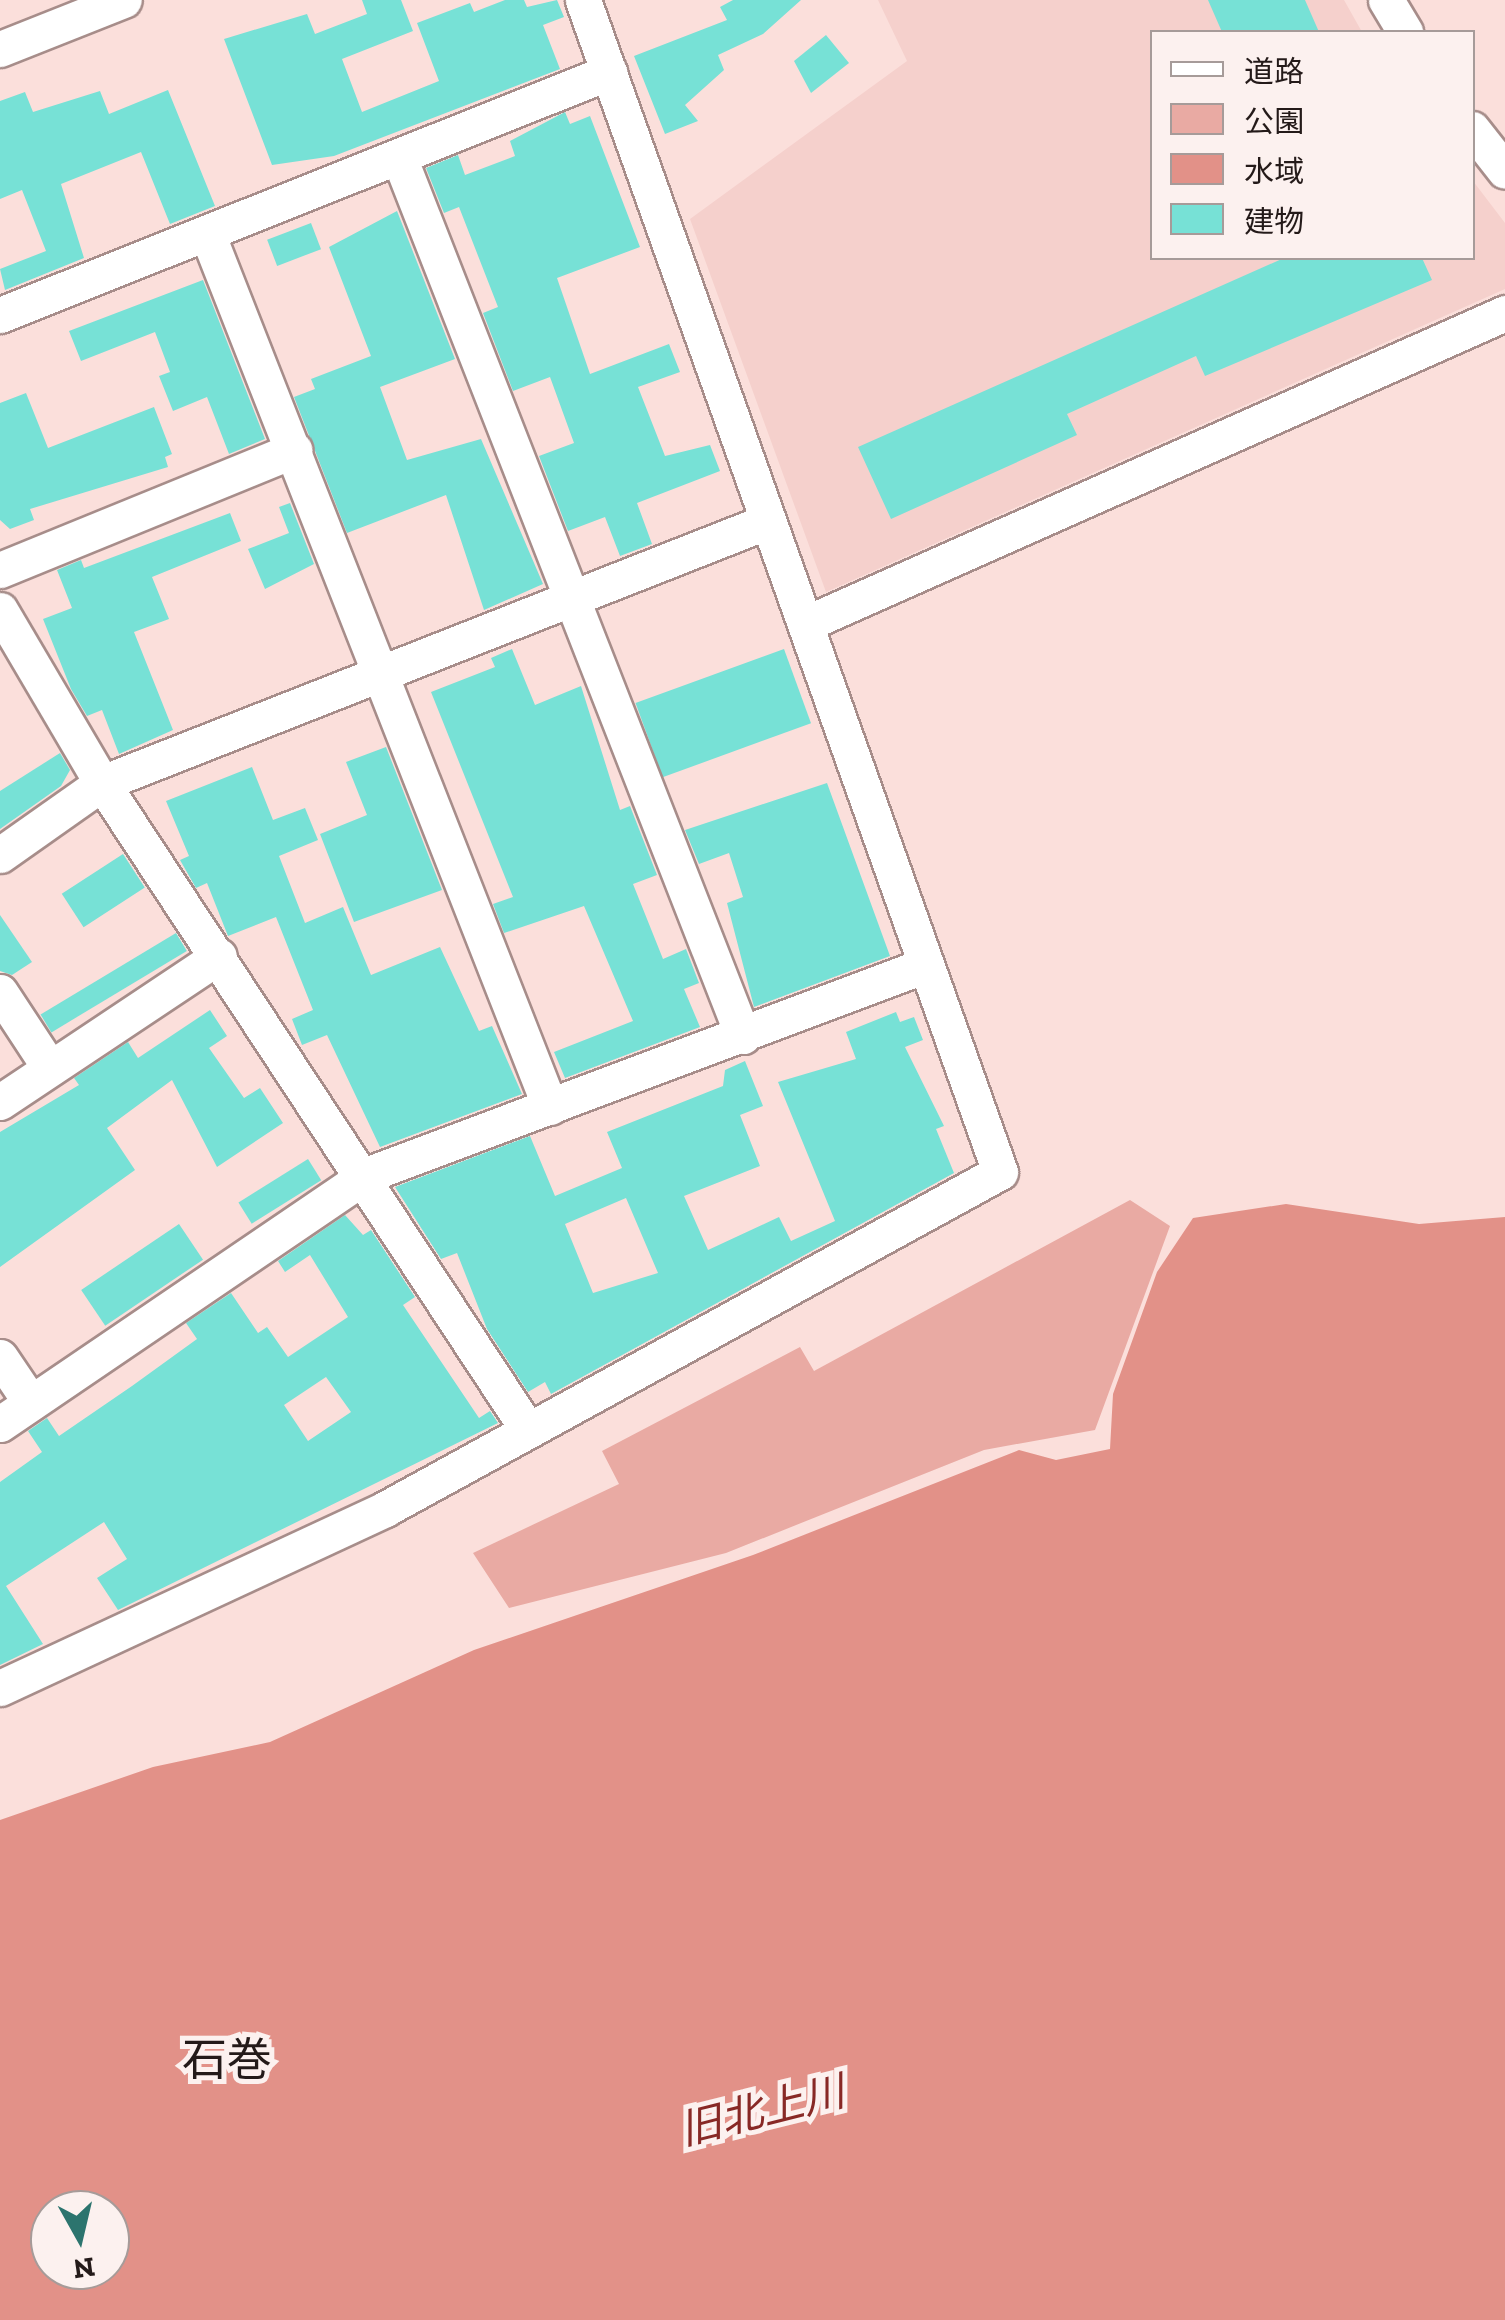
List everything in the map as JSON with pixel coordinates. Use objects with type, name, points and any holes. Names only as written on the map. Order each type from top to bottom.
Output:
[{"type":"street","points":[[0,48],[124,0]]},
{"type":"street","points":[[0,1688],[229,1587],[528,1430],[1000,1172],[923,966],[583,0]]},
{"type":"street","points":[[1386,0],[1404,30]]},
{"type":"street","points":[[0,315],[608,72]]},
{"type":"street","points":[[1475,132],[1505,172]]},
{"type":"street","points":[[399,157],[742,1036]]},
{"type":"street","points":[[206,232],[382,670],[550,1108]]},
{"type":"street","points":[[805,624],[1505,314]]},
{"type":"street","points":[[0,570],[294,450]]},
{"type":"street","points":[[0,856],[102,783],[768,521]]},
{"type":"street","points":[[0,610],[102,783],[366,1175],[528,1430]]},
{"type":"street","points":[[0,1102],[219,956]]},
{"type":"street","points":[[0,1424],[366,1175],[923,966]]},
{"type":"street","points":[[0,992],[50,1068]]},
{"type":"street","points":[[0,1357],[31,1403]]},
{"type":"shaded area","points":[[878,0],[1344,0],[1361,30],[1150,30],[1150,260],[1475,260],[1475,184],[1505,223],[1505,289],[826,592],[690,219],[907,61]]},
{"type":"green space","points":[[1130,1200],[1170,1226],[1095,1430],[984,1450],[726,1553],[509,1608],[473,1553],[619,1484],[602,1451],[800,1347],[814,1371]]},
{"type":"water","name":"旧北上川","points":[[1286,1204],[1419,1224],[1505,1217],[1505,2320],[0,2320],[0,1820],[153,1767],[270,1742],[474,1650],[753,1555],[1019,1450],[1056,1460],[1110,1449],[1113,1394],[1157,1272],[1193,1218]]},
{"type":"building","points":[[362,0],[401,0],[413,31],[342,59],[362,112],[439,81],[417,23],[470,3],[474,12],[505,0],[524,0],[527,7],[557,0],[564,17],[543,25],[560,69],[334,156],[272,165],[224,39],[307,14],[315,34],[367,14]]},
{"type":"building","points":[[733,0],[801,0],[763,34],[718,55],[724,70],[685,105],[698,121],[665,134],[634,56],[727,20],[720,7]]},
{"type":"building","points":[[1208,0],[1305,0],[1318,30],[1221,30]]},
{"type":"building","points":[[826,35],[849,63],[811,93],[794,61]]},
{"type":"building","points":[[168,90],[215,206],[170,224],[141,152],[61,184],[84,258],[5,290],[0,269],[46,251],[22,190],[0,199],[0,101],[25,92],[33,112],[100,91],[109,114]]},
{"type":"building","points":[[565,112],[570,124],[590,116],[640,247],[557,278],[590,374],[669,344],[680,372],[638,387],[665,456],[710,445],[720,471],[637,503],[652,544],[620,556],[605,517],[568,531],[539,456],[574,443],[550,377],[513,391],[483,313],[498,307],[459,207],[444,213],[426,168],[458,155],[465,175],[515,156],[510,141]]},
{"type":"building","points":[[397,211],[455,359],[380,387],[407,460],[481,439],[543,584],[484,610],[446,495],[347,533],[294,397],[315,389],[311,379],[371,356],[329,247]]},
{"type":"building","points":[[311,223],[321,249],[277,266],[267,240]]},
{"type":"building","points":[[1279,260],[1423,260],[1432,280],[1205,376],[1196,356],[1067,414],[1077,435],[891,519],[858,447]]},
{"type":"building","points":[[203,280],[265,439],[229,454],[207,397],[173,411],[159,376],[170,372],[155,332],[81,361],[69,331]]},
{"type":"building","points":[[26,393],[48,448],[154,407],[172,454],[165,457],[168,467],[30,509],[34,520],[10,529],[0,520],[0,403]]},
{"type":"building","points":[[290,503],[314,564],[265,589],[248,549],[289,533],[279,507]]},
{"type":"building","points":[[230,513],[241,541],[152,577],[169,619],[134,632],[173,730],[119,754],[102,710],[87,716],[71,689],[43,619],[72,608],[57,570],[81,560],[84,568]]},
{"type":"building","points":[[512,649],[535,705],[581,686],[620,810],[630,806],[657,875],[633,884],[663,959],[686,949],[699,983],[684,989],[700,1027],[565,1078],[554,1052],[633,1021],[584,906],[504,933],[493,904],[513,897],[431,692],[495,667],[491,658]]},
{"type":"building","points":[[784,649],[811,723],[663,777],[636,703]]},
{"type":"building","points":[[386,747],[442,890],[354,922],[320,834],[367,815],[346,762]]},
{"type":"building","points":[[60,753],[70,770],[61,786],[0,829],[0,791]]},
{"type":"building","points":[[252,767],[273,820],[305,808],[318,840],[279,856],[305,923],[343,907],[371,975],[440,947],[479,1031],[492,1026],[522,1094],[380,1147],[327,1035],[302,1045],[292,1019],[313,1010],[276,917],[228,936],[207,883],[196,888],[180,860],[189,856],[166,801]]},
{"type":"building","points":[[827,783],[890,956],[754,1007],[727,903],[743,897],[729,853],[699,864],[685,830]]},
{"type":"building","points":[[123,854],[145,888],[84,927],[62,894]]},
{"type":"building","points":[[0,915],[32,962],[12,975],[0,971]]},
{"type":"building","points":[[176,933],[187,951],[51,1032],[41,1014]]},
{"type":"building","points":[[210,1010],[227,1036],[209,1048],[244,1098],[260,1088],[283,1123],[217,1167],[172,1080],[107,1128],[135,1170],[0,1267],[0,1132],[79,1085],[74,1078],[128,1042],[138,1058]]},
{"type":"building","points":[[896,1012],[900,1022],[914,1017],[923,1040],[905,1047],[944,1126],[936,1129],[954,1173],[551,1394],[545,1382],[528,1392],[487,1329],[457,1253],[441,1259],[395,1187],[530,1136],[555,1196],[622,1168],[607,1132],[723,1086],[725,1070],[745,1061],[763,1106],[740,1115],[760,1166],[684,1196],[708,1250],[779,1217],[791,1241],[835,1221],[778,1082],[856,1059],[846,1032]],"holes":[[[626,1198],[658,1273],[593,1293],[565,1224]]]},
{"type":"building","points":[[308,1159],[321,1180],[252,1224],[238,1202]]},
{"type":"building","points":[[345,1215],[363,1235],[371,1230],[415,1297],[403,1305],[479,1418],[490,1411],[498,1423],[118,1610],[97,1578],[127,1559],[104,1522],[6,1586],[43,1644],[0,1665],[0,1482],[42,1452],[28,1431],[47,1418],[59,1436],[197,1339],[186,1323],[231,1293],[258,1333],[267,1327],[288,1357],[348,1317],[310,1255],[285,1272],[278,1261]],"holes":[[[326,1377],[351,1412],[308,1441],[284,1405]]]},
{"type":"building","points":[[179,1224],[203,1260],[105,1326],[81,1290]]},
{"type":"district","name":"石巻","points":[[227,2061]]}]
